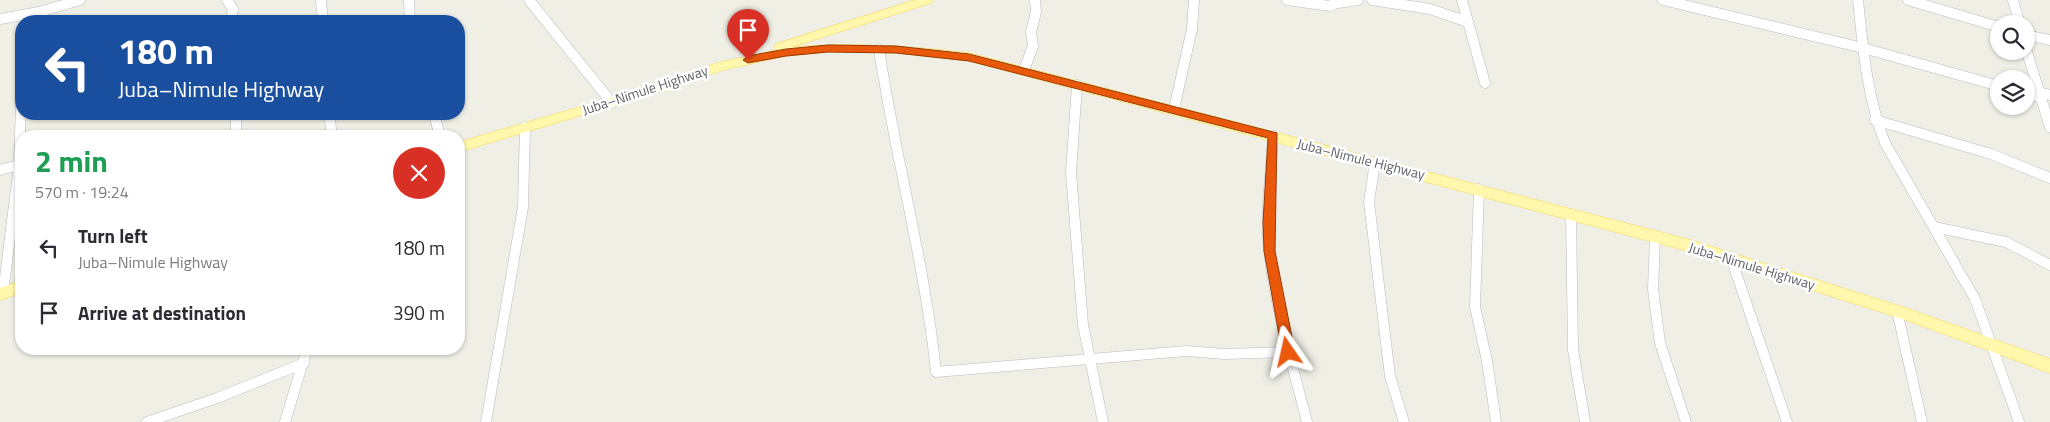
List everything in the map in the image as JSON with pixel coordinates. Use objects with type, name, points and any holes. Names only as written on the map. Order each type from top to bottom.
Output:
[{"type":"main road","points":[[720,66],[927,0]]},
{"type":"main road","name":"Juba–Nimule Highway","points":[[465,144],[666,86],[720,66],[786,52],[828,48],[879,49],[969,57],[1479,189],[1655,237],[1732,261],[1742,262],[1897,311],[2050,366]]},
{"type":"main road","points":[[2,294],[15,289]]},
{"type":"street","points":[[43,15],[80,0]]},
{"type":"street","points":[[227,0],[233,8],[232,15]]},
{"type":"street","points":[[321,0],[322,15]]},
{"type":"street","points":[[409,0],[410,15]]},
{"type":"street","points":[[529,0],[612,103]]},
{"type":"street","points":[[1024,70],[1034,46],[1031,37],[1036,12],[1035,0]]},
{"type":"street","points":[[1174,109],[1192,29],[1194,0]]},
{"type":"street","points":[[1286,0],[1324,6],[1358,0]]},
{"type":"street","points":[[1372,0],[1414,5],[1439,11],[1468,22]]},
{"type":"street","points":[[1663,0],[1863,48],[1990,83]]},
{"type":"street","points":[[1858,0],[1863,48],[1875,120],[1885,143],[1975,299],[2018,422]]},
{"type":"street","points":[[1908,0],[1990,24]]},
{"type":"street","points":[[2013,0],[2017,15]]},
{"type":"street","points":[[1439,11],[1451,11],[1463,3],[1485,83]]},
{"type":"street","points":[[0,19],[15,18]]},
{"type":"street","points":[[2035,37],[2050,40]]},
{"type":"street","points":[[879,49],[896,155],[924,270],[936,372],[1186,351],[1225,354],[1288,352]]},
{"type":"street","points":[[2029,60],[2038,94],[2050,127]]},
{"type":"street","points":[[1077,85],[1071,172],[1083,324],[1103,422]]},
{"type":"street","points":[[2035,94],[2050,95]]},
{"type":"street","points":[[1875,120],[1975,149],[2050,178]]},
{"type":"street","points":[[486,422],[523,207],[525,127]]},
{"type":"street","points":[[1273,136],[1268,222],[1270,251],[1288,352],[1306,422]]},
{"type":"street","points":[[1375,162],[1369,202],[1390,376],[1404,422]]},
{"type":"street","points":[[0,170],[15,166]]},
{"type":"street","points":[[1479,189],[1474,286],[1475,307],[1487,361],[1496,422]]},
{"type":"street","points":[[2,294],[15,195]]},
{"type":"street","points":[[1571,214],[1573,350],[1585,422]]},
{"type":"street","points":[[1934,227],[2006,242],[2050,265]]},
{"type":"street","points":[[1655,237],[1653,289],[1660,342],[1686,422]]},
{"type":"street","points":[[1732,261],[1787,422]]},
{"type":"street","points":[[1897,311],[1922,422]]},
{"type":"street","points":[[285,422],[306,355]]},
{"type":"street","points":[[147,422],[217,398],[304,363]]},
{"type":"route","points":[[748,60],[786,52],[828,48],[896,49],[969,57],[1273,136],[1272,182],[1268,222],[1270,251],[1288,352]]}]
